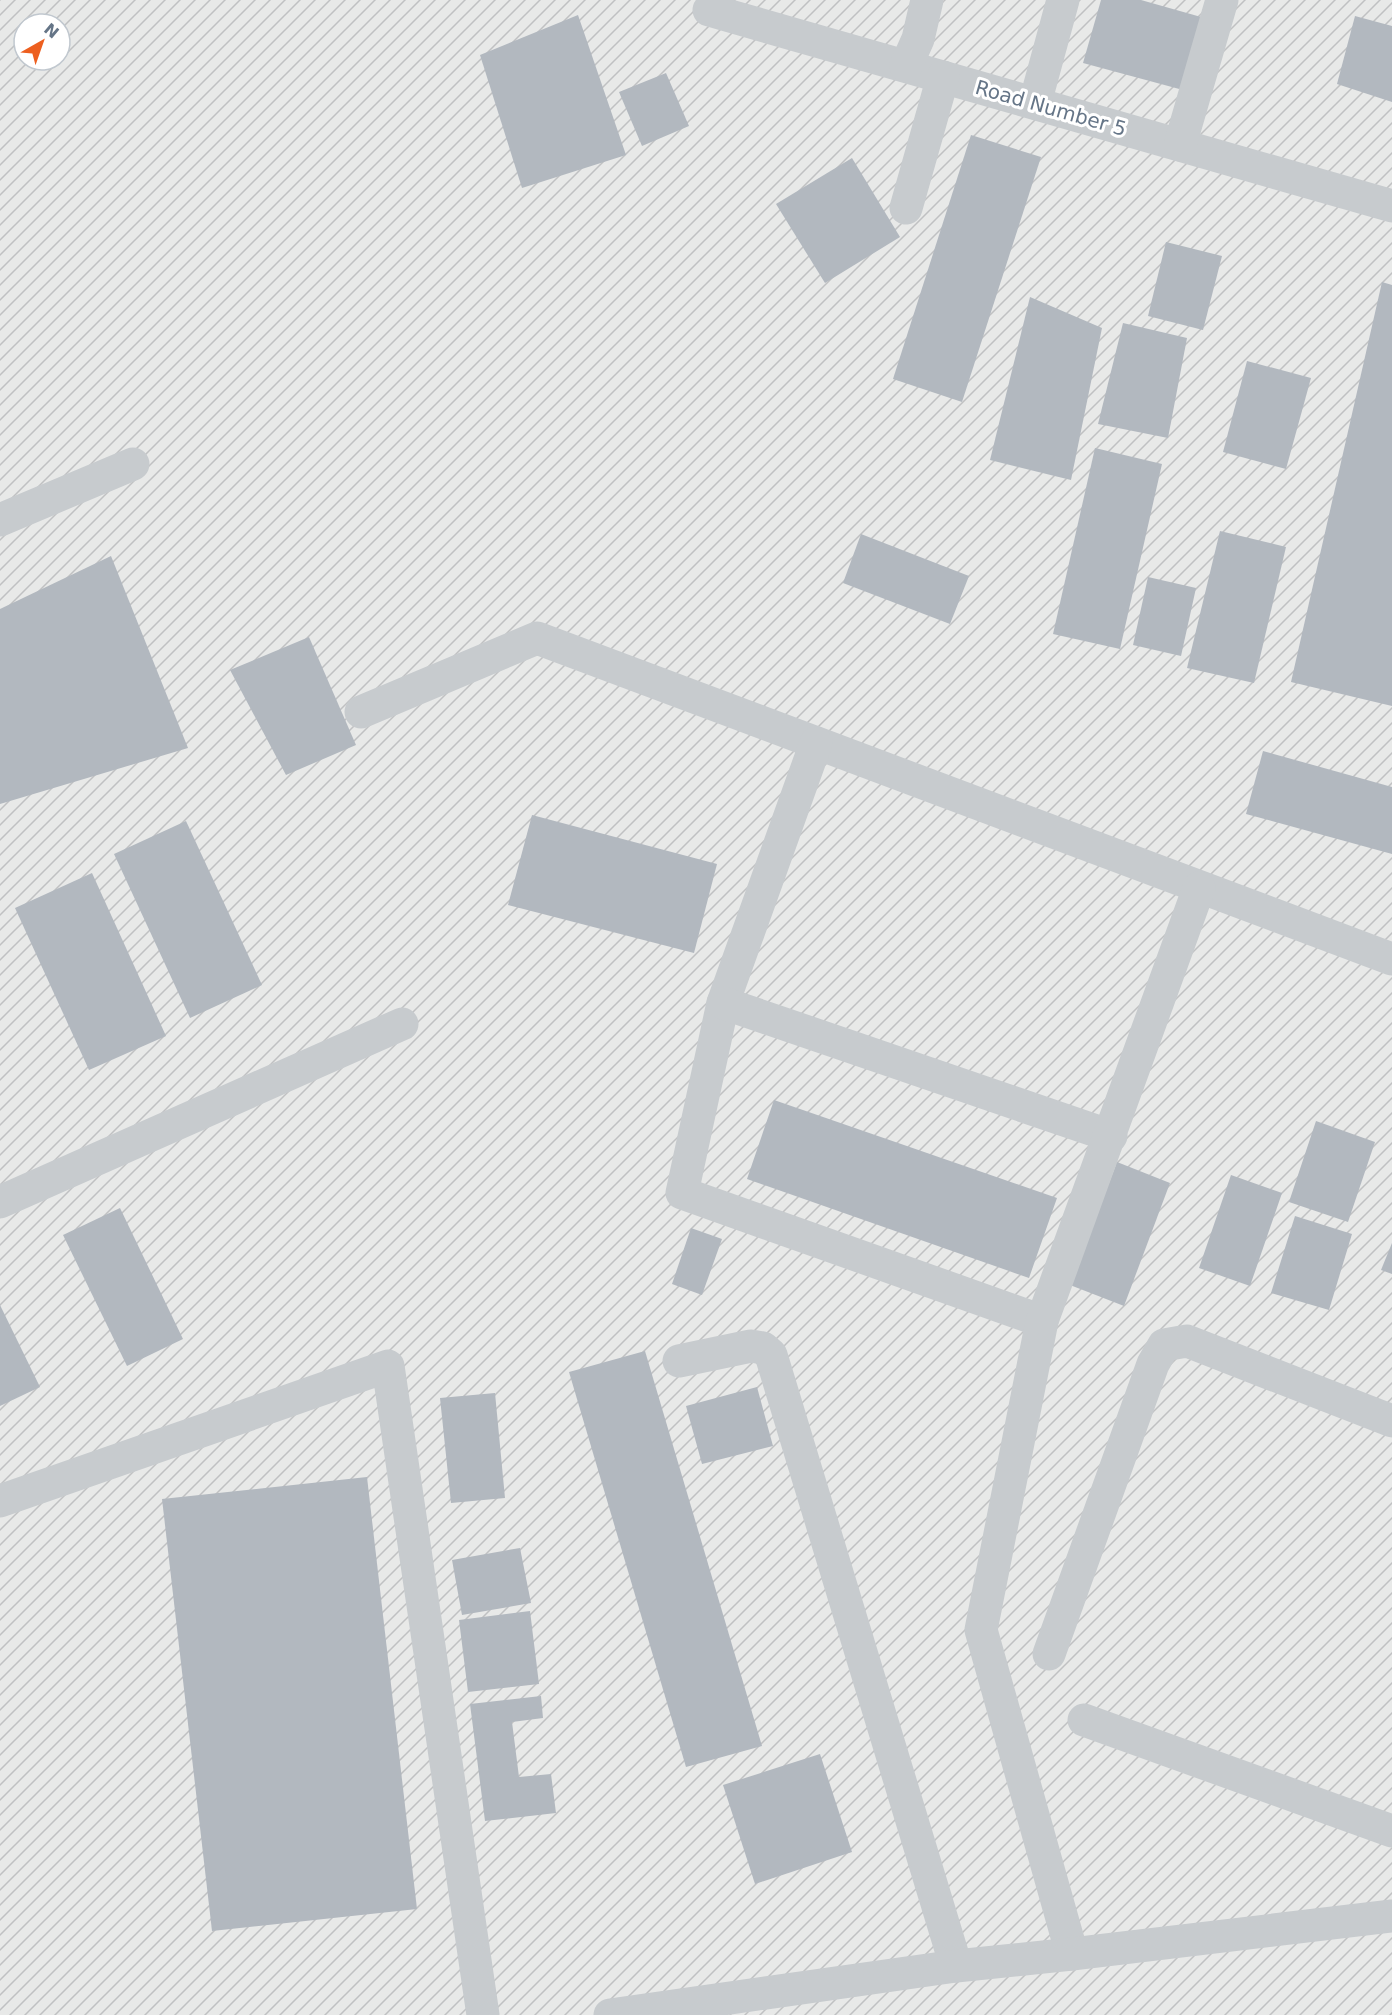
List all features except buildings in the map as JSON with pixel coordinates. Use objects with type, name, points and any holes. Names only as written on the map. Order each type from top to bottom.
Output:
[{"type":"street","points":[[906,66],[918,39],[927,0]]},
{"type":"street","points":[[1035,103],[1063,0]]},
{"type":"street","points":[[1180,145],[1222,0]]},
{"type":"street","name":"Road Number 5","points":[[709,10],[1392,206]]},
{"type":"street","points":[[906,208],[944,77]]},
{"type":"street","points":[[0,520],[133,464]]},
{"type":"street","points":[[361,712],[537,638],[1392,959]]},
{"type":"street","points":[[816,743],[723,1003],[682,1193],[1042,1321]]},
{"type":"street","points":[[1072,1954],[981,1630],[1042,1321],[1111,1136],[1199,888]]},
{"type":"street","points":[[723,1003],[1111,1136]]},
{"type":"street","points":[[0,1202],[402,1024]]},
{"type":"street","points":[[1049,1654],[1153,1364],[1164,1346],[1187,1341],[1392,1421]]},
{"type":"street","points":[[679,1361],[751,1346],[763,1348],[771,1355],[956,1966]]},
{"type":"street","points":[[0,1501],[388,1366],[483,2015]]},
{"type":"street","points":[[1084,1720],[1392,1832]]},
{"type":"street","points":[[610,2015],[956,1966],[1072,1954],[1390,1909]]},
{"type":"shaded area","points":[[0,0],[1392,0],[1392,2015],[0,2015]]}]
